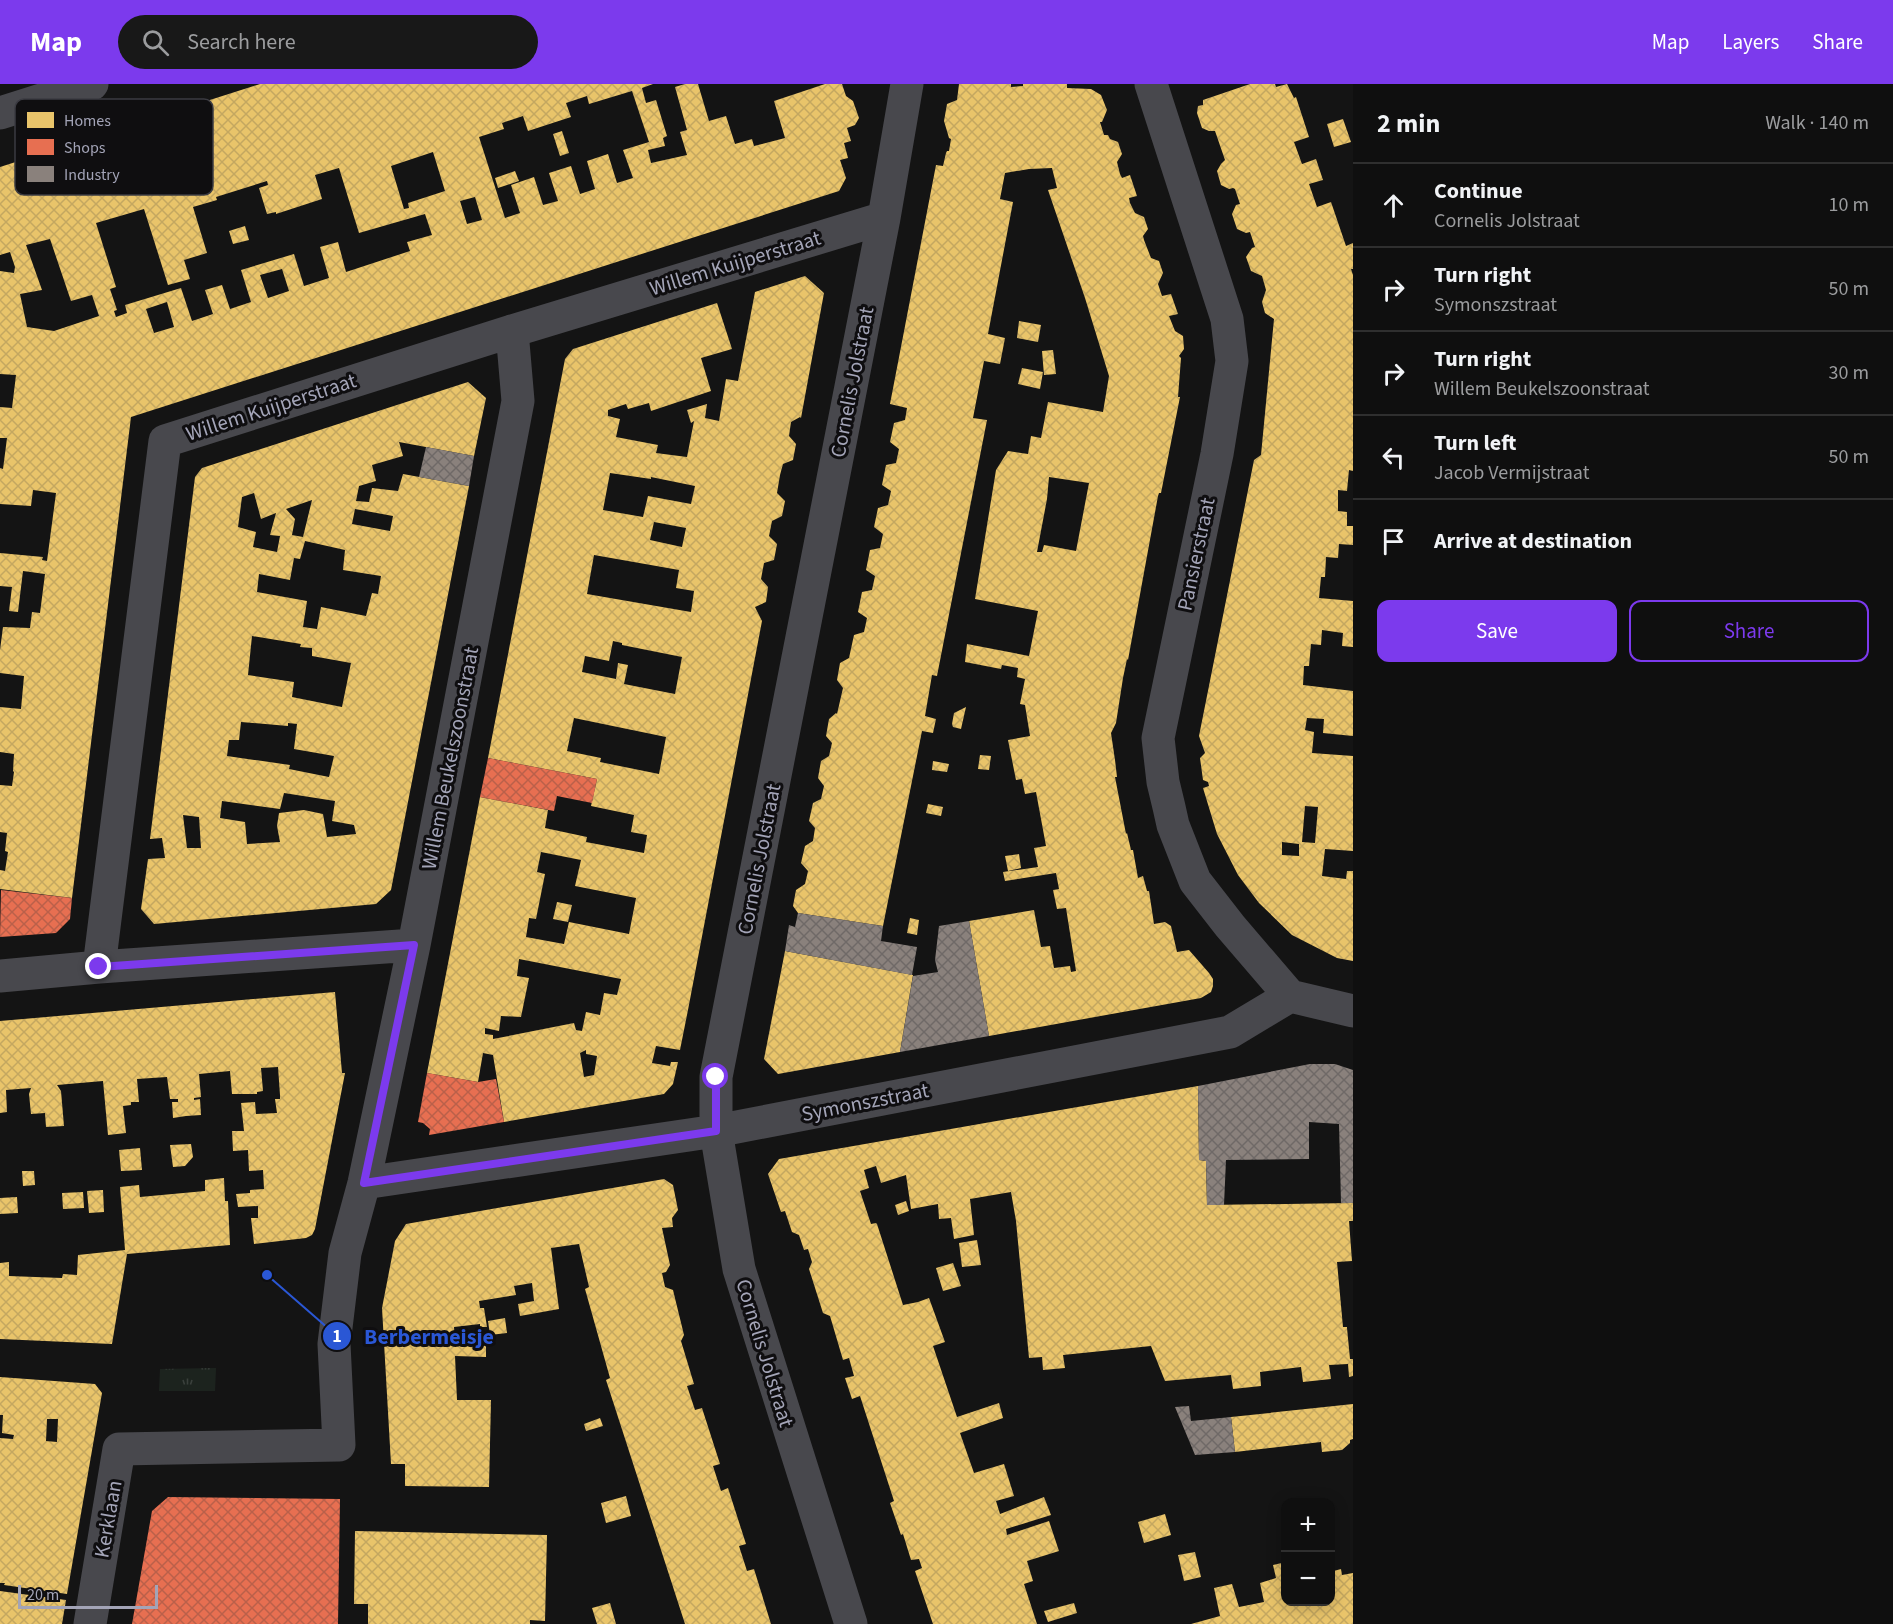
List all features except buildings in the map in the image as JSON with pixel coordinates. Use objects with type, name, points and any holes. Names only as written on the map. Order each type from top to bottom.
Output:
[{"type":"street","points":[[44,99],[92,84]]},
{"type":"street","name":"Cornelis Jolstraat","points":[[851,1624],[739,1269],[716,1131],[716,1077],[884,218],[907,84]]},
{"type":"street","name":"Pansierstraat","points":[[1151,84],[1227,319],[1232,362],[1217,454],[1158,738],[1163,782],[1173,825],[1196,880],[1230,926],[1290,996]]},
{"type":"street","points":[[0,113],[15,108]]},
{"type":"street","name":"Willem Kuijperstraat","points":[[99,967],[165,441],[512,331],[884,218]]},
{"type":"street","name":"Willem Beukelszoonstraat","points":[[119,1449],[339,1445],[334,1344],[345,1252],[364,1183],[414,945],[518,401],[512,331]]},
{"type":"street","points":[[0,976],[414,945]]},
{"type":"street","points":[[1290,996],[1353,1011]]},
{"type":"street","name":"Symonszstraat","points":[[364,1183],[716,1131],[1230,1032],[1290,996]]},
{"type":"street","name":"Kerklaan","points":[[90,1624],[119,1449]]},
{"type":"green space","points":[[216,1368],[215,1391],[159,1391],[160,1369]]},
{"type":"place","name":"Berbermeisje","points":[[267,1275]]},
{"type":"route","points":[[99,967],[414,945],[364,1183],[716,1131],[716,1077]]}]
